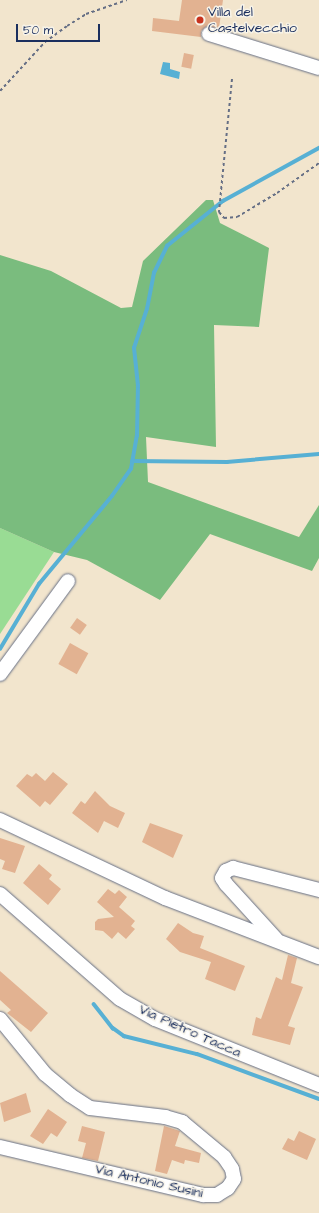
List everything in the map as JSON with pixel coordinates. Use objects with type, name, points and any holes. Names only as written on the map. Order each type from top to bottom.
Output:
[{"type":"street","points":[[209,34],[319,68]]},
{"type":"street","points":[[0,674],[68,581]]},
{"type":"street","points":[[0,820],[165,898],[319,957]]},
{"type":"street","points":[[278,941],[226,884],[222,878],[226,871],[233,868],[319,890]]},
{"type":"street","name":"Via Pietro Tacca","points":[[0,894],[120,999],[155,1019],[319,1085]]},
{"type":"street","name":"Via Antonio Susini","points":[[0,1019],[45,1074],[70,1095],[90,1108],[164,1117],[182,1122],[224,1157],[232,1169],[234,1179],[228,1188],[217,1195],[203,1195],[0,1147]]},
{"type":"path","points":[[0,91],[45,42],[67,26],[86,14],[128,0]]},
{"type":"path","points":[[232,79],[218,212],[224,218],[237,217],[277,193],[319,162]]},
{"type":"green space","points":[[206,200],[213,200],[220,223],[269,248],[259,327],[214,325],[216,447],[146,437],[148,482],[299,537],[319,505],[319,558],[312,571],[210,534],[160,600],[87,560],[54,552],[0,528],[0,255],[51,271],[121,308],[132,307],[143,261]]},
{"type":"green space","points":[[0,528],[54,552],[0,634]]},
{"type":"water","points":[[163,62],[170,63],[170,69],[180,72],[179,79],[160,74]]},
{"type":"building","name":"Villa del Castelvecchio","points":[[182,0],[223,0],[219,28],[207,26],[201,31],[201,37],[152,31],[153,18],[179,21]]},
{"type":"building","points":[[184,53],[194,55],[191,69],[181,67]]},
{"type":"building","points":[[77,618],[87,625],[80,635],[70,628]]},
{"type":"building","points":[[70,643],[88,653],[77,674],[58,664]]},
{"type":"building","points":[[53,772],[68,784],[50,805],[45,801],[40,807],[16,786],[27,774],[32,777],[36,773],[45,781]]},
{"type":"building","points":[[95,791],[110,806],[125,813],[118,828],[104,821],[98,833],[72,813],[81,801],[85,804]]},
{"type":"building","points":[[150,823],[183,835],[173,858],[142,842]]},
{"type":"building","points":[[0,838],[25,846],[15,873],[2,869],[5,861],[0,859]]},
{"type":"building","points":[[39,864],[52,875],[49,879],[61,889],[48,905],[23,883]]},
{"type":"building","points":[[108,889],[115,894],[119,890],[127,897],[119,907],[135,921],[131,926],[135,929],[126,939],[118,932],[112,939],[103,931],[95,930],[95,922],[98,919],[114,917],[97,902]]},
{"type":"building","points":[[178,923],[193,933],[204,936],[200,948],[245,966],[235,991],[205,979],[211,962],[180,952],[166,939]]},
{"type":"building","points":[[288,955],[297,958],[291,983],[303,987],[288,1026],[295,1028],[290,1045],[252,1035],[256,1017],[261,1019],[276,977],[282,980]]},
{"type":"building","points":[[0,971],[48,1013],[31,1032],[7,1013],[11,1010],[0,1000]]},
{"type":"building","points":[[26,1093],[31,1112],[4,1122],[0,1103]]},
{"type":"building","points":[[48,1109],[67,1122],[57,1137],[51,1133],[43,1144],[30,1136]]},
{"type":"building","points":[[82,1126],[105,1132],[98,1161],[82,1158],[86,1143],[78,1141]]},
{"type":"building","points":[[164,1126],[180,1131],[175,1146],[201,1153],[199,1163],[185,1160],[184,1164],[172,1160],[167,1174],[155,1171]]},
{"type":"building","points":[[299,1131],[316,1139],[307,1160],[282,1149],[288,1138],[294,1141]]},
{"type":"waterway","points":[[0,649],[39,584],[112,496],[131,469],[137,436],[138,386],[134,348],[147,309],[154,273],[167,246],[223,201],[319,148]]},
{"type":"waterway","points":[[132,461],[227,462],[319,454]]},
{"type":"waterway","points":[[94,1004],[113,1028],[124,1036],[197,1054],[319,1099]]},
{"type":"place","name":"Villa del Castelvecchio","points":[[200,20]]}]
